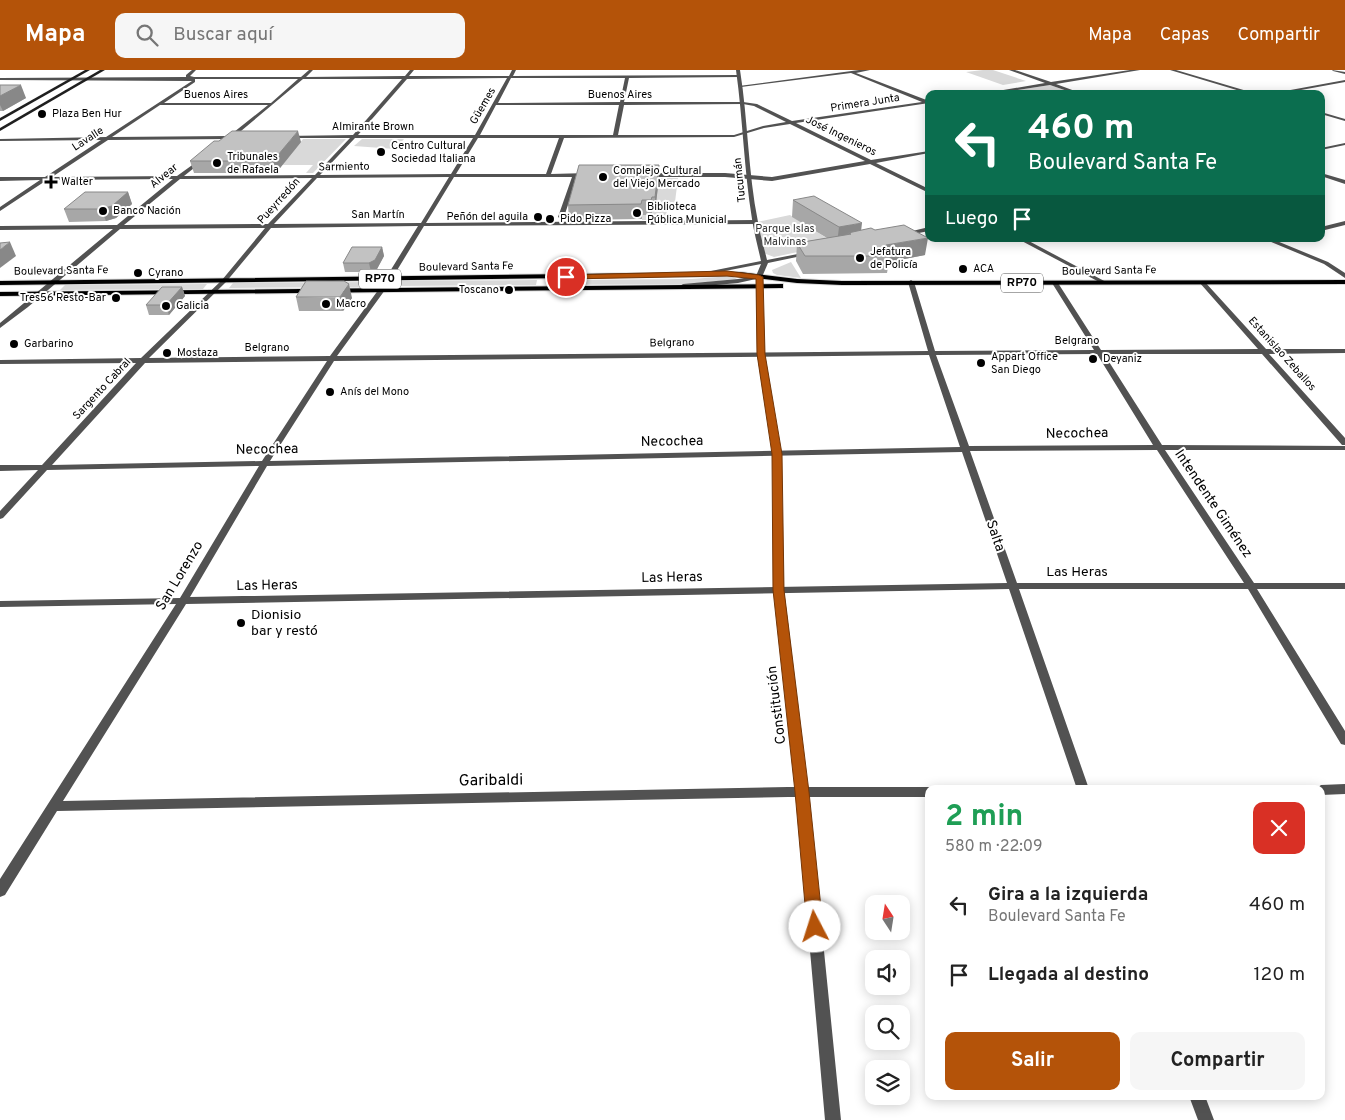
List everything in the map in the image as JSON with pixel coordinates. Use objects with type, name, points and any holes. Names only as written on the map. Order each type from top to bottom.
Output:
[{"type":"main road","points":[[2,119],[88,70]]},
{"type":"main road","points":[[0,130],[103,70]]},
{"type":"main road","points":[[44,95],[60,95]]},
{"type":"main road","points":[[2,119],[21,118]]},
{"type":"main road","name":"Boulevard Santa Fe","points":[[0,283],[740,274],[759,281]]},
{"type":"main road","points":[[543,288],[546,277]]},
{"type":"main road","name":"Boulevard Santa Fe","points":[[0,294],[667,287],[759,281],[842,283],[1345,282]]},
{"type":"street","points":[[193,78],[187,76],[194,70]]},
{"type":"street","points":[[222,143],[272,104],[311,70]]},
{"type":"street","name":"Pueyrredón","points":[[224,281],[270,225],[354,137],[408,77],[412,70]]},
{"type":"street","name":"Güemes","points":[[389,279],[477,136],[514,70]]},
{"type":"street","points":[[591,76],[592,70]]},
{"type":"street","name":"Tucumán","points":[[738,70],[742,86],[748,178],[765,263]]},
{"type":"street","points":[[846,70],[925,101]]},
{"type":"street","points":[[742,86],[868,70]]},
{"type":"street","points":[[1011,70],[1070,90]]},
{"type":"street","points":[[1007,90],[1138,70]]},
{"type":"street","points":[[1172,70],[1241,90]]},
{"type":"street","points":[[1334,70],[1345,73]]},
{"type":"street","points":[[615,136],[627,76]]},
{"type":"street","points":[[0,78],[739,76]]},
{"type":"street","name":"Lavalle","points":[[0,210],[194,81],[193,78]]},
{"type":"street","points":[[1293,90],[1345,81]]},
{"type":"street","name":"Primera Junta","points":[[746,132],[756,128],[792,122],[925,102]]},
{"type":"street","name":"Buenos Aires","points":[[496,104],[743,103]]},
{"type":"street","name":"José Ingenieros","points":[[743,103],[754,105],[792,122],[925,189]]},
{"type":"street","name":"Buenos Aires","points":[[160,104],[272,104]]},
{"type":"street","points":[[1325,114],[1345,120]]},
{"type":"street","name":"Almirante Brown","points":[[277,137],[734,136],[746,132]]},
{"type":"street","points":[[548,175],[562,136]]},
{"type":"street","points":[[0,140],[239,137]]},
{"type":"street","points":[[1325,148],[1345,144]]},
{"type":"street","points":[[643,175],[725,175],[772,179],[925,153]]},
{"type":"street","name":"Alvear","points":[[0,326],[208,154]]},
{"type":"street","points":[[561,217],[575,175]]},
{"type":"street","name":"Sarmiento","points":[[0,178],[594,175]]},
{"type":"street","points":[[1325,175],[1345,182]]},
{"type":"street","name":"San Martín","points":[[0,228],[756,222]]},
{"type":"street","points":[[1325,228],[1345,224]]},
{"type":"street","points":[[892,236],[925,229]]},
{"type":"street","points":[[1027,242],[1106,283]]},
{"type":"street","points":[[1275,242],[1326,263],[1345,276]]},
{"type":"street","points":[[691,275],[818,252]]},
{"type":"street","points":[[759,281],[765,263]]},
{"type":"street","name":"San Lorenzo","points":[[0,892],[182,602],[264,464],[332,358],[389,279]]},
{"type":"street","name":"Sargento Cabral","points":[[0,516],[143,360],[224,281]]},
{"type":"street","name":"Constitución","points":[[759,281],[761,354],[777,454],[779,590],[802,792],[833,1120]]},
{"type":"street","name":"Salta","points":[[911,282],[932,353],[1082,785]]},
{"type":"street","name":"Estanislao Zeballos","points":[[1202,282],[1265,350],[1345,443]]},
{"type":"street","name":"Intendente Giménez","points":[[1055,283],[1158,447],[1250,585],[1345,741]]},
{"type":"street","name":"Belgrano","points":[[0,362],[761,354],[1345,351]]},
{"type":"street","name":"Necochea","points":[[0,468],[965,449],[1345,448]]},
{"type":"street","name":"Las Heras","points":[[0,604],[1012,586],[1345,586]]},
{"type":"street","points":[[1325,790],[1345,790]]},
{"type":"street","name":"Garibaldi","points":[[54,806],[802,792],[925,792]]},
{"type":"street","points":[[1198,1100],[1206,1120]]},
{"type":"green space","points":[[993,70],[1026,81],[1003,85],[966,72]]},
{"type":"green space","points":[[1050,85],[1064,90],[1018,90]]},
{"type":"green space","points":[[303,139],[346,139],[313,173],[306,173],[313,165],[282,165]]},
{"type":"green space","points":[[362,139],[404,139],[395,149],[354,146]]},
{"type":"green space","points":[[659,178],[678,178],[675,202],[667,208],[666,220],[642,220],[642,215],[651,215],[652,211],[658,211],[658,208],[624,208],[657,195]]},
{"type":"green space","name":"Parque Islas Malvinas","points":[[790,215],[836,244],[774,257],[761,252],[757,222]]},
{"type":"green space","points":[[791,262],[801,278],[773,273],[772,270]]},
{"type":"green space","points":[[731,276],[737,279],[688,284],[555,285],[556,280],[692,279]]},
{"type":"green space","points":[[537,280],[536,285],[395,286],[397,281]]},
{"type":"green space","points":[[374,282],[372,287],[229,288],[233,283]]},
{"type":"green space","points":[[207,284],[203,289],[60,290],[65,285]]},
{"type":"building","points":[[0,85],[21,85],[0,96]]},
{"type":"building","points":[[232,131],[298,131],[273,161],[190,161],[214,141],[219,141]]},
{"type":"building","points":[[579,165],[659,165],[655,197],[652,197],[651,200],[642,200],[641,204],[568,205]]},
{"type":"building","points":[[85,192],[128,192],[112,206],[101,209],[64,209]]},
{"type":"building","points":[[814,196],[862,223],[839,227],[793,200]]},
{"type":"building","points":[[904,225],[925,236],[925,238],[886,245],[890,256],[805,256],[797,243],[851,234],[848,233],[871,228],[875,230]]},
{"type":"building","points":[[10,242],[0,250],[0,243]]},
{"type":"building","points":[[352,247],[382,247],[375,260],[369,263],[343,263]]},
{"type":"building","points":[[306,281],[344,281],[349,284],[340,297],[296,297]]},
{"type":"building","points":[[162,287],[182,287],[166,305],[146,305]]},
{"type":"place","name":"Plaza Ben Hur","points":[[42,114]]},
{"type":"place","name":"Centro Cultural Sociedad Italiana","points":[[381,152]]},
{"type":"place","name":"Tribunales de Rafaela","points":[[217,163]]},
{"type":"place","name":"Complejo Cultural del Viejo Mercado","points":[[603,177]]},
{"type":"place","name":"Walter","points":[[51,182]]},
{"type":"place","name":"Banco Nación","points":[[103,211]]},
{"type":"place","name":"Biblioteca Pública Municial","points":[[637,213]]},
{"type":"place","name":"Peñón del aguila","points":[[538,217]]},
{"type":"place","name":"Pido Pizza","points":[[550,219]]},
{"type":"place","name":"Jefatura de Policía","points":[[860,258]]},
{"type":"place","name":"ACA","points":[[963,269]]},
{"type":"place","name":"Cyrano","points":[[138,273]]},
{"type":"place","name":"Toscano","points":[[509,290]]},
{"type":"place","name":"Tres56 Resto-Bar","points":[[116,298]]},
{"type":"place","name":"Macro","points":[[326,304]]},
{"type":"place","name":"Galicia","points":[[166,306]]},
{"type":"place","name":"Garbarino","points":[[14,344]]},
{"type":"place","name":"Mostaza","points":[[167,353]]},
{"type":"place","name":"Deyaniz","points":[[1093,359]]},
{"type":"place","name":"Appart Office San Diego","points":[[981,363]]},
{"type":"place","name":"Anís del Mono","points":[[330,392]]},
{"type":"place","name":"Dionisio bar y restó","points":[[241,623]]},
{"type":"route","points":[[566,277],[740,274],[759,277],[761,354],[777,454],[779,590],[815,927]]}]
